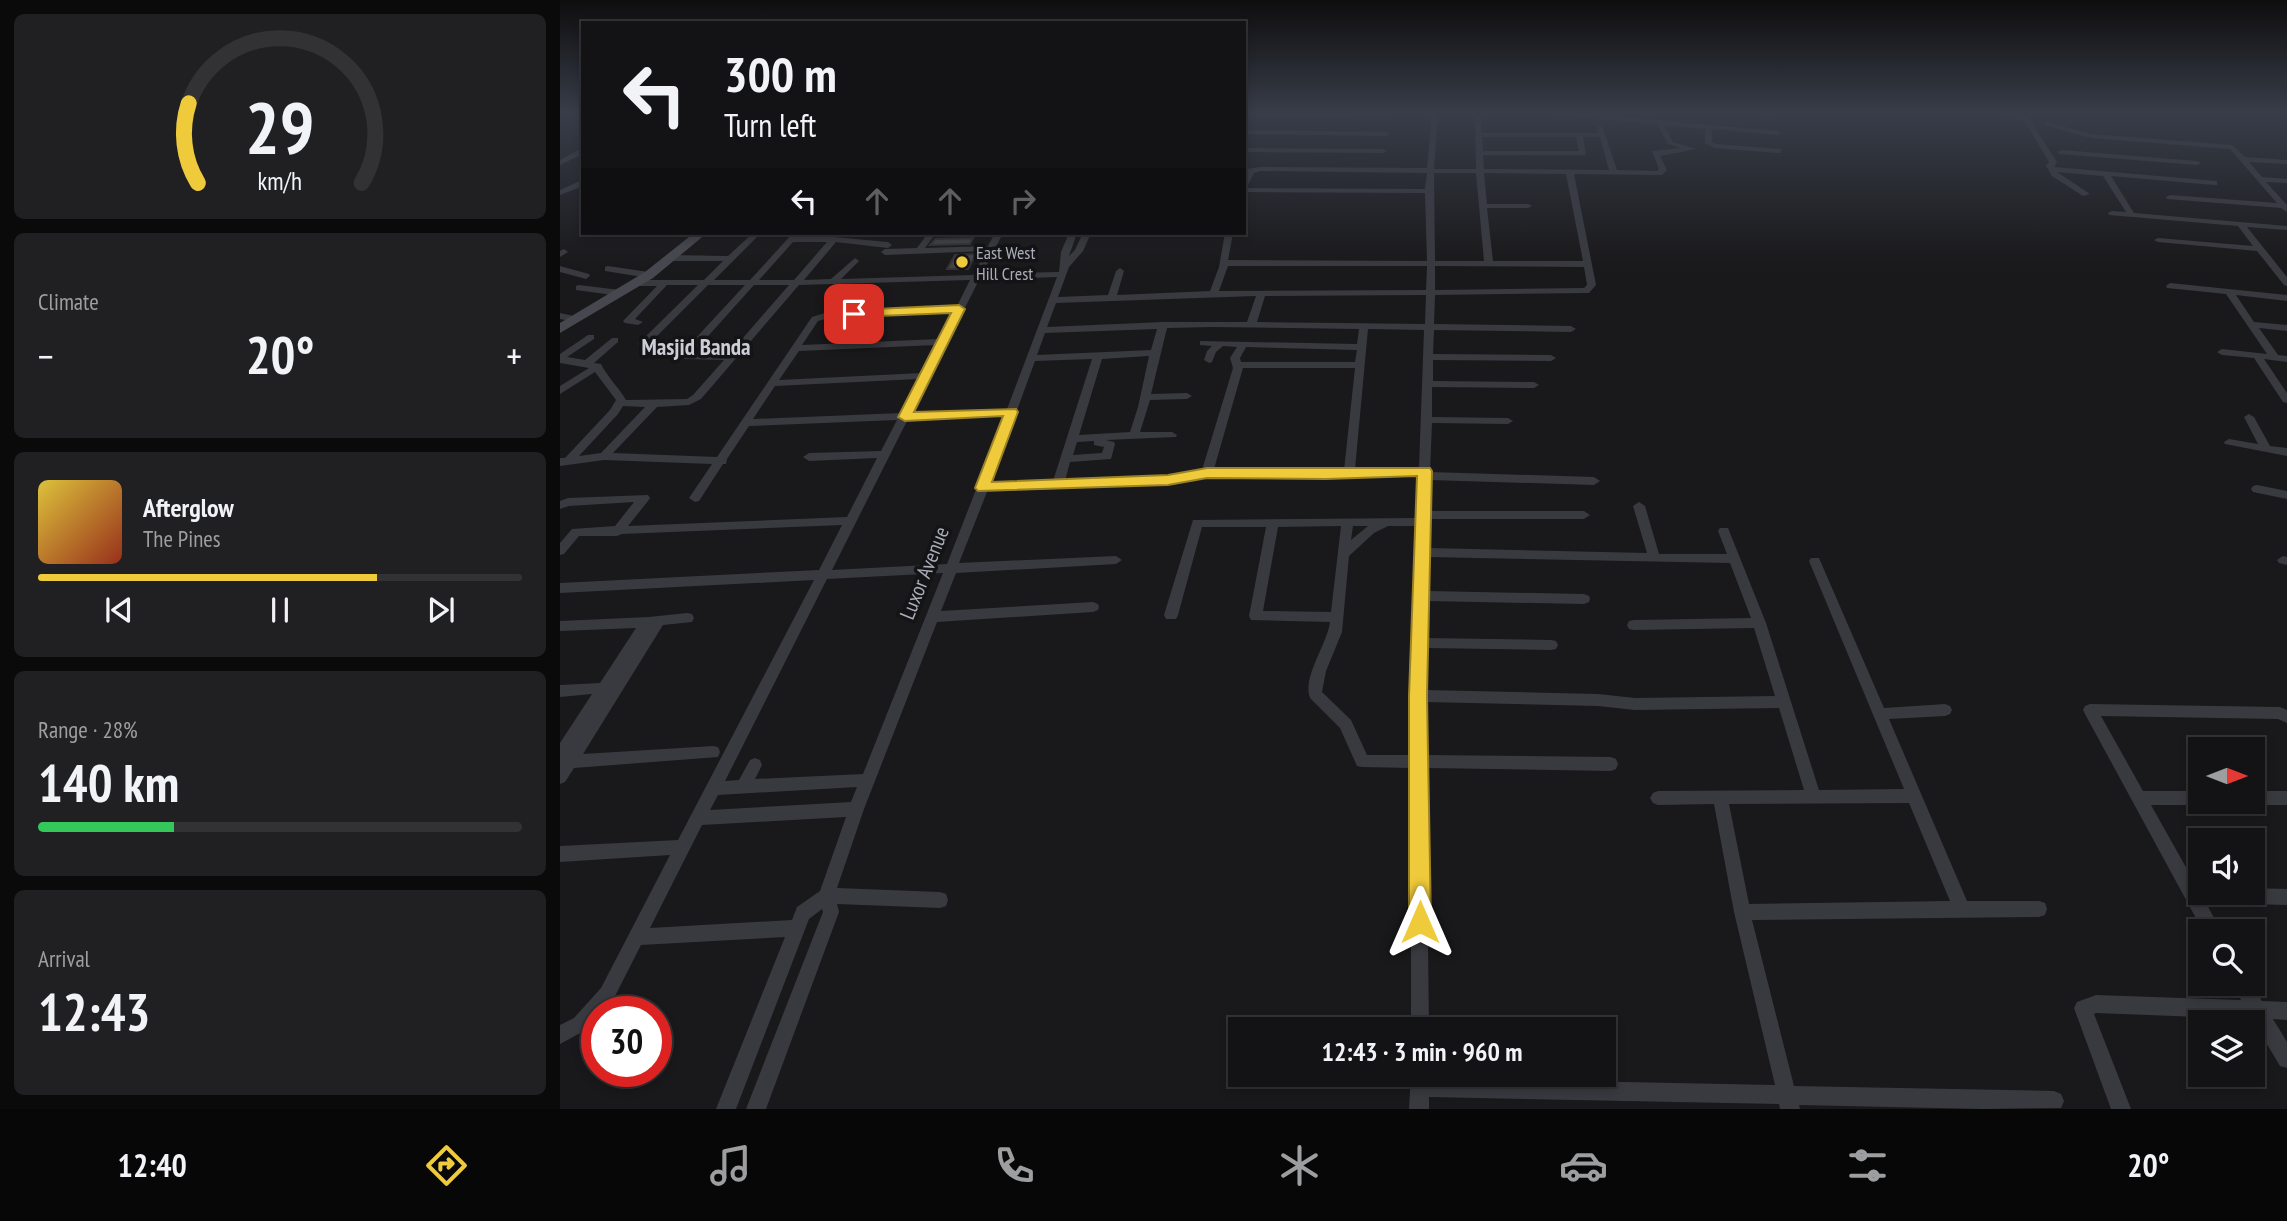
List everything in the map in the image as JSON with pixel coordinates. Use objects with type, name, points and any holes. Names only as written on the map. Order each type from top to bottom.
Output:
[{"type":"main road","points":[[560,329],[649,275],[699,235]]},
{"type":"street","points":[[1246,183],[1250,165]]},
{"type":"street","points":[[1381,172],[1382,165]]},
{"type":"street","points":[[1420,1017],[1418,696],[1431,165]]},
{"type":"street","points":[[1480,165],[1489,264]]},
{"type":"street","points":[[1611,165],[1614,173]]},
{"type":"street","points":[[1251,171],[1659,173],[1663,170],[1661,165]]},
{"type":"street","points":[[2051,165],[2086,194]]},
{"type":"street","points":[[2198,165],[2229,201]]},
{"type":"street","points":[[2247,165],[2285,208]]},
{"type":"street","points":[[2053,169],[2214,183]]},
{"type":"street","points":[[1052,300],[1214,294],[1586,291],[1592,285],[1570,174]]},
{"type":"street","points":[[2106,174],[2132,215]]},
{"type":"street","points":[[2157,178],[2185,219]]},
{"type":"street","points":[[2259,179],[2287,181]]},
{"type":"street","points":[[560,182],[581,185]]},
{"type":"street","points":[[560,194],[581,185]]},
{"type":"street","points":[[1246,188],[1429,191]]},
{"type":"street","points":[[2170,197],[2285,208]]},
{"type":"street","points":[[1483,206],[1528,206]]},
{"type":"street","points":[[2112,213],[2287,228]]},
{"type":"street","points":[[2240,224],[2287,283]]},
{"type":"street","points":[[696,343],[643,344],[755,235]]},
{"type":"street","points":[[862,241],[871,235]]},
{"type":"street","points":[[919,251],[931,235]]},
{"type":"street","points":[[560,1035],[580,1024],[607,994],[821,573],[851,521],[998,235]]},
{"type":"street","points":[[1064,270],[1065,252],[1072,235]]},
{"type":"street","points":[[636,283],[976,278],[1064,270],[1079,251],[1086,235]]},
{"type":"street","points":[[1214,294],[1229,235]]},
{"type":"street","points":[[733,357],[687,357],[696,343],[794,236],[862,241],[886,249],[919,251],[990,248]]},
{"type":"street","points":[[619,403],[689,402],[698,397],[834,239]]},
{"type":"street","points":[[2158,240],[2260,249]]},
{"type":"street","points":[[671,258],[729,259]]},
{"type":"street","points":[[832,282],[855,261]]},
{"type":"street","points":[[1223,263],[1588,264]]},
{"type":"street","points":[[560,269],[586,276]]},
{"type":"street","points":[[608,269],[649,275]]},
{"type":"street","name":"Luxor Avenue","points":[[726,1109],[803,913],[826,896],[856,808],[983,488],[1064,270]]},
{"type":"street","points":[[1112,298],[1120,271]]},
{"type":"street","points":[[638,322],[628,321],[664,283]]},
{"type":"street","points":[[2170,286],[2287,298]]},
{"type":"street","points":[[579,288],[620,293]]},
{"type":"street","points":[[2229,292],[2275,358]]},
{"type":"street","points":[[1251,325],[1261,294]]},
{"type":"street","points":[[695,498],[815,319],[820,316],[959,309]]},
{"type":"street","points":[[560,316],[576,319]]},
{"type":"street","points":[[2252,324],[2287,328]]},
{"type":"street","points":[[1041,330],[1163,325],[1571,329]]},
{"type":"street","points":[[1134,435],[1163,325]]},
{"type":"street","points":[[1207,473],[1238,365],[1231,344],[1237,325]]},
{"type":"street","points":[[1349,473],[1364,327]]},
{"type":"street","points":[[560,359],[591,337]]},
{"type":"street","points":[[560,391],[594,364],[615,340]]},
{"type":"street","points":[[797,348],[942,342]]},
{"type":"street","points":[[1203,343],[1362,347]]},
{"type":"street","points":[[1209,360],[1212,351],[1231,344]]},
{"type":"street","points":[[2222,352],[2287,359]]},
{"type":"street","points":[[1031,358],[1155,353]]},
{"type":"street","points":[[1058,484],[1069,459],[1098,356]]},
{"type":"street","points":[[2257,356],[2287,400]]},
{"type":"street","points":[[1428,357],[1551,358]]},
{"type":"street","points":[[560,359],[594,364],[621,400],[565,461]]},
{"type":"street","points":[[1238,365],[1360,365]]},
{"type":"street","points":[[774,383],[925,376]]},
{"type":"street","points":[[1428,384],[1534,385]]},
{"type":"street","points":[[1145,397],[1188,396]]},
{"type":"street","points":[[604,456],[654,404]]},
{"type":"street","points":[[746,423],[1011,412]]},
{"type":"street","points":[[2249,417],[2266,448]]},
{"type":"street","points":[[1426,420],[1508,421]]},
{"type":"street","points":[[1073,443],[1134,435],[1172,435]]},
{"type":"street","points":[[2230,442],[2287,452]]},
{"type":"street","points":[[1069,459],[1107,456],[1110,444],[1073,443]]},
{"type":"street","points":[[809,457],[886,454]]},
{"type":"street","points":[[565,461],[594,460],[604,456],[722,461]]},
{"type":"street","points":[[983,488],[1168,480],[1207,473],[1424,474],[1594,481]]},
{"type":"street","points":[[2257,489],[2287,495]]},
{"type":"street","points":[[560,505],[569,502],[644,498],[617,531]]},
{"type":"street","points":[[1639,506],[1654,558]]},
{"type":"street","points":[[1171,615],[1197,523],[1346,523],[1424,518],[1584,515]]},
{"type":"street","points":[[560,532],[851,521]]},
{"type":"street","points":[[1343,555],[1370,530],[1390,522]]},
{"type":"street","points":[[1273,523],[1256,616],[1336,617]]},
{"type":"street","points":[[1346,523],[1336,617],[1330,650],[1315,683],[1315,694],[1346,724],[1362,761],[1611,764]]},
{"type":"street","points":[[1724,531],[1759,623],[1814,797]]},
{"type":"street","points":[[560,551],[576,532]]},
{"type":"street","points":[[1422,552],[1734,559]]},
{"type":"street","points":[[560,588],[1116,560]]},
{"type":"street","points":[[1815,561],[1962,909]]},
{"type":"street","points":[[1420,596],[1584,598]]},
{"type":"street","points":[[931,617],[1093,607]]},
{"type":"street","points":[[560,626],[687,618]]},
{"type":"street","points":[[560,777],[563,760],[603,688],[643,627],[653,621]]},
{"type":"street","points":[[563,760],[657,625],[653,621]]},
{"type":"street","points":[[1634,625],[1759,623]]},
{"type":"street","points":[[1420,643],[1550,645]]},
{"type":"street","points":[[560,691],[603,688]]},
{"type":"street","points":[[1418,696],[1635,704],[1784,702]]},
{"type":"street","points":[[1880,714],[1945,710]]},
{"type":"street","points":[[2188,889],[2090,710],[2280,713],[2287,717]]},
{"type":"street","points":[[563,760],[713,752]]},
{"type":"street","points":[[744,786],[755,765]]},
{"type":"street","points":[[714,788],[868,780]]},
{"type":"street","points":[[1658,798],[1914,796]]},
{"type":"street","points":[[1720,798],[1742,912],[1788,1101]]},
{"type":"street","points":[[2139,798],[2188,798]]},
{"type":"street","points":[[2265,798],[2287,798]]},
{"type":"street","points":[[698,818],[856,808]]},
{"type":"street","points":[[560,854],[683,847]]},
{"type":"street","points":[[826,896],[940,900]]},
{"type":"street","name":"Luxor Avenue","points":[[755,1109],[831,912],[826,896]]},
{"type":"street","points":[[2265,897],[2287,897]]},
{"type":"street","points":[[1742,912],[2039,909]]},
{"type":"street","points":[[636,937],[797,928]]},
{"type":"street","points":[[2121,1109],[2083,1008],[2096,1004],[2232,1010]]},
{"type":"street","points":[[2265,1011],[2287,1011]]},
{"type":"street","points":[[2265,1026],[2287,1059]]},
{"type":"street","points":[[1419,1109],[1420,1087]]},
{"type":"street","points":[[1530,1087],[1788,1101],[2054,1101]]},
{"type":"building","points":[[973,238],[970,244],[930,245],[935,239]]},
{"type":"building","name":"East West Hill Crest","points":[[976,254],[968,269],[947,269],[955,255]]},
{"type":"place","name":"East West Hill Crest","points":[[962,262]]},
{"type":"district","name":"Masjid Banda","points":[[696,346]]},
{"type":"route","points":[[854,314],[959,309],[905,417],[1011,412],[983,488],[1168,480],[1207,473],[1424,471],[1418,696],[1420,922]]}]
